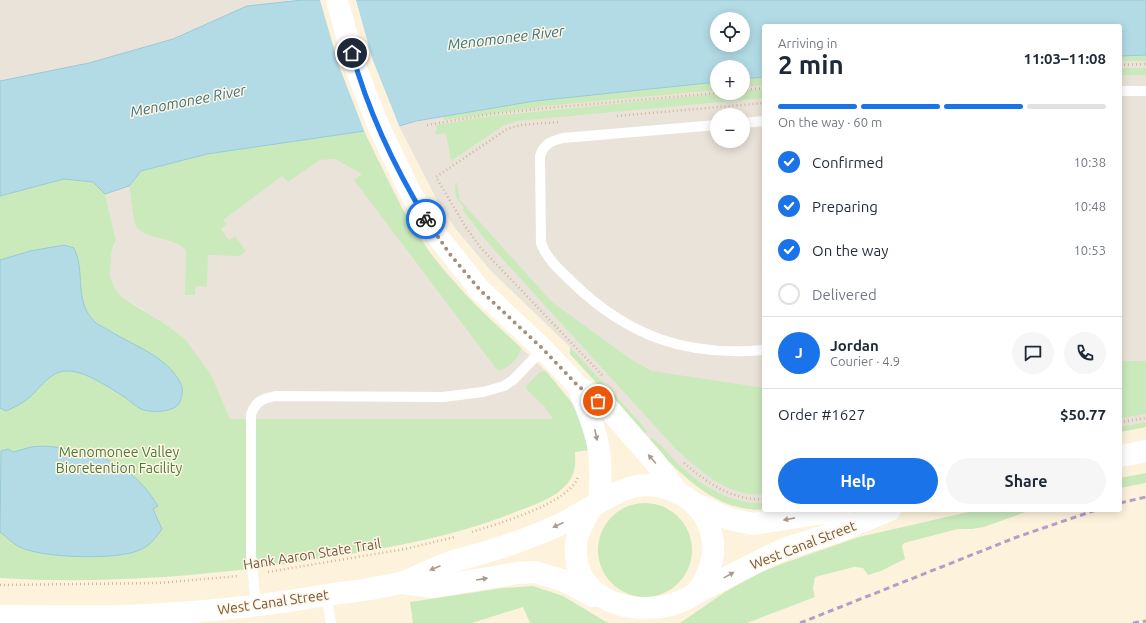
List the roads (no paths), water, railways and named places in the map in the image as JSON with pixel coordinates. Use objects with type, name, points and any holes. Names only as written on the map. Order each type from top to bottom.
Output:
[{"type":"street","points":[[337,0],[356,66],[378,125],[395,163],[425,218],[459,265],[480,290],[543,349],[578,386],[608,408],[684,496],[707,519],[712,535],[713,551],[706,578],[695,594],[678,609],[667,614],[642,618],[616,612],[598,599],[584,580],[578,568],[576,542],[580,530],[596,504],[601,481],[600,452],[596,430],[578,386]]},
{"type":"street","points":[[1122,456],[1146,451]]},
{"type":"street","points":[[596,504],[635,486],[645,485],[684,496]]},
{"type":"street","name":"West Canal Street","points":[[684,496],[729,519],[753,524],[829,512]]},
{"type":"street","name":"West Canal Street","points":[[0,616],[143,616],[256,606],[402,583],[450,562],[525,539],[560,524],[596,504]]},
{"type":"street","name":"West Canal Street","points":[[695,594],[787,548],[834,533],[885,512]]},
{"type":"street","name":"West Canal Street","points":[[402,583],[433,587],[518,573],[535,572],[570,583],[598,599]]},
{"type":"lane","points":[[1122,92],[1146,92]]},
{"type":"lane","points":[[750,122],[762,121]]},
{"type":"lane","points":[[710,126],[563,138],[551,142],[543,148],[540,156],[541,243],[545,252],[580,290],[603,308],[631,326],[679,346],[699,350],[741,352],[762,350]]},
{"type":"lane","points":[[256,606],[252,574],[251,414],[254,406],[260,399],[276,396],[443,397],[483,392],[504,386],[513,380],[543,349]]},
{"type":"lane","points":[[326,595],[331,623]]},
{"type":"water","name":"Menomonee River","points":[[303,0],[1146,0],[1146,55],[1122,56],[1122,24],[762,24],[762,77],[750,78],[750,60],[710,60],[710,83],[535,101],[416,121],[399,126],[207,154],[141,171],[129,186],[105,194],[93,182],[64,179],[0,196],[0,81],[89,63],[173,39],[247,6]]},
{"type":"water","points":[[64,245],[74,248],[79,267],[82,296],[88,314],[98,325],[149,352],[167,365],[174,373],[182,387],[180,402],[177,406],[162,411],[141,409],[97,380],[76,372],[63,371],[52,376],[25,401],[6,411],[0,408],[0,260],[30,251]]},
{"type":"water","points":[[44,446],[79,451],[94,455],[123,468],[136,478],[158,506],[153,509],[162,529],[157,536],[148,545],[137,551],[113,556],[63,556],[33,551],[16,545],[0,532],[1,451],[8,449],[13,452],[31,447]]},
{"type":"railway","points":[[1122,503],[1146,497]]},
{"type":"railway","points":[[800,623],[1017,537],[1090,512]]},
{"type":"railway","points":[[1133,623],[1146,621]]},
{"type":"park label","name":"Menomonee Valley Bioretention Facility","points":[[119,460]]}]
